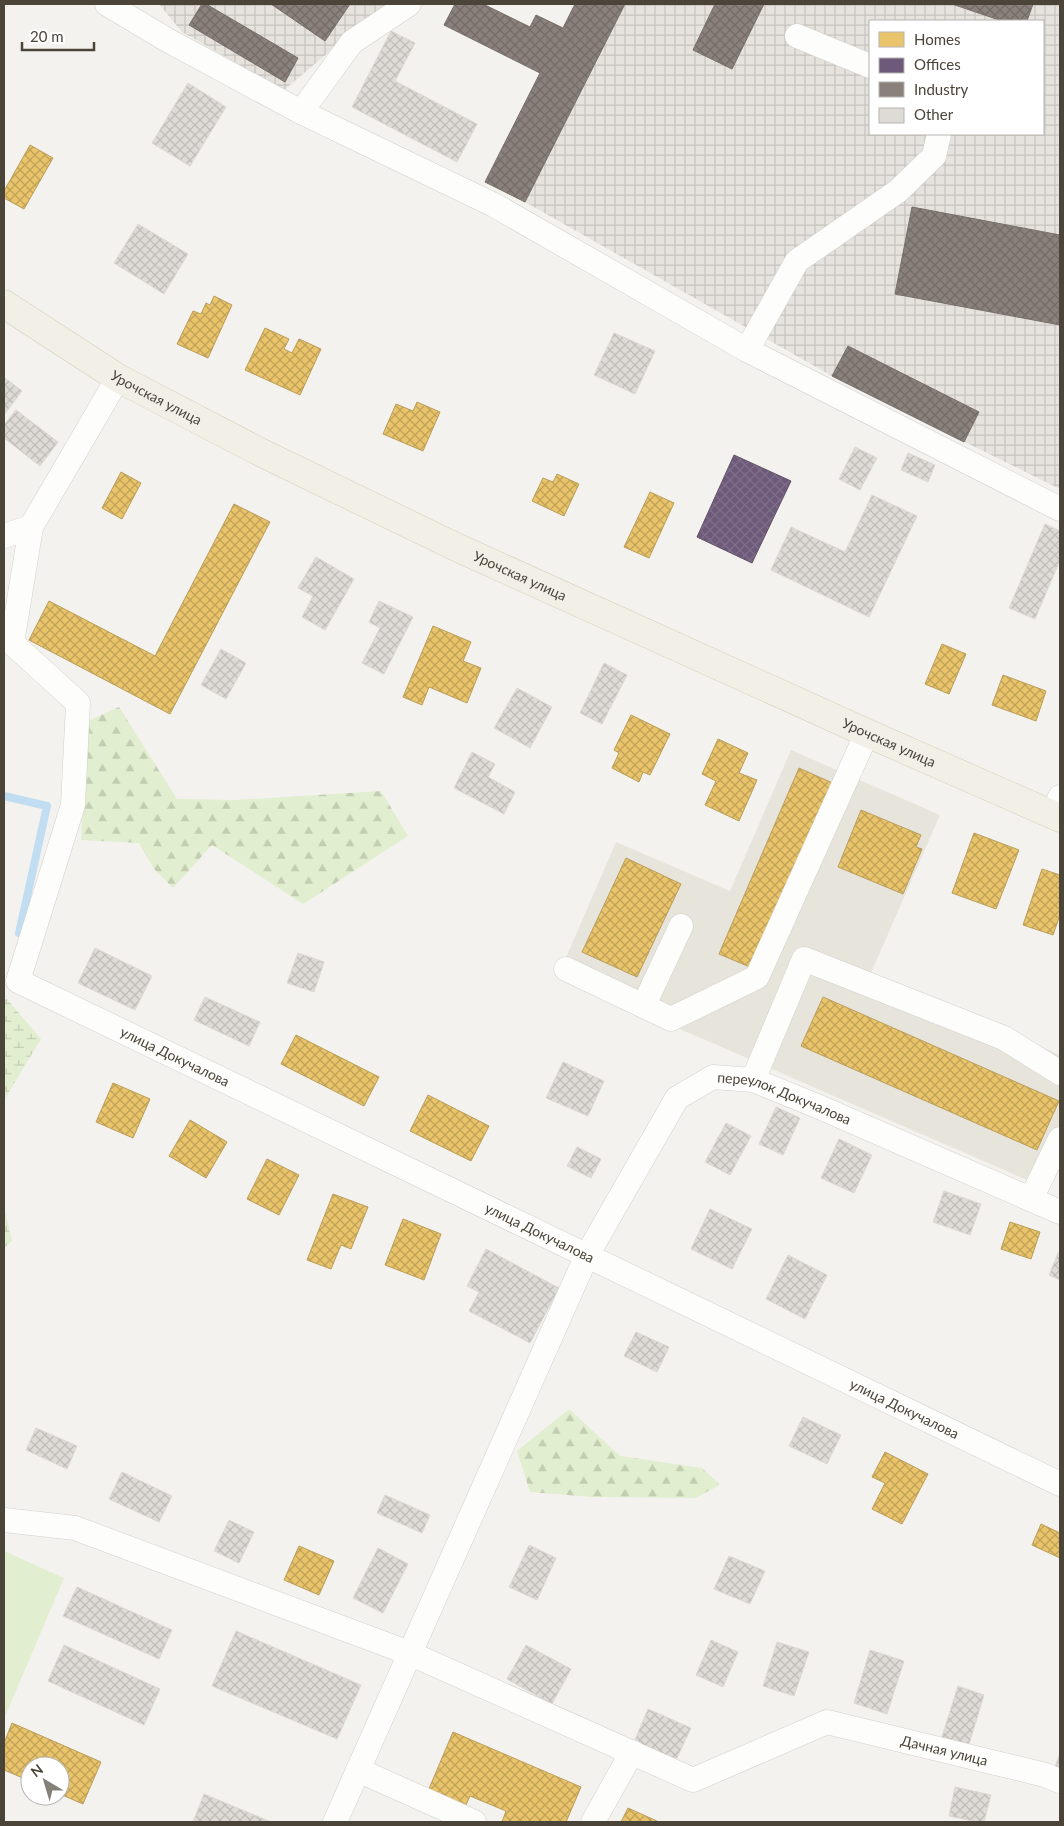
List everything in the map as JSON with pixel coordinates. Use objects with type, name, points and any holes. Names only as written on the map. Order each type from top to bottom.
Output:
[{"type":"main road","name":"Урочская улица","points":[[4,304],[118,378],[258,451],[456,548],[866,733],[1058,811]]},
{"type":"street","points":[[107,4],[168,40],[301,112],[494,205],[747,350],[1060,509]]},
{"type":"street","points":[[301,112],[352,42],[409,4]]},
{"type":"street","points":[[797,36],[869,66]]},
{"type":"street","points":[[747,350],[797,260],[898,191],[934,156],[939,135]]},
{"type":"street","points":[[4,536],[31,527],[118,378]]},
{"type":"street","name":"улица Докучалова","points":[[31,527],[12,643],[78,703],[73,805],[18,981],[586,1257],[1060,1484]]},
{"type":"street","points":[[566,969],[671,1018],[758,977],[866,733]]},
{"type":"street","points":[[644,1005],[681,926]]},
{"type":"street","points":[[753,1080],[804,959],[1004,1038],[1060,1072]]},
{"type":"street","name":"переулок Докучалова","points":[[335,1822],[586,1257],[677,1098],[713,1077],[753,1080],[1060,1212]]},
{"type":"street","points":[[1031,1199],[1060,1139]]},
{"type":"street","points":[[4,1520],[75,1528],[409,1653],[632,1752],[593,1822]]},
{"type":"street","name":"Дачная улица","points":[[632,1752],[693,1780],[827,1722],[1045,1775],[1060,1781]]},
{"type":"street","points":[[358,1770],[474,1822]]},
{"type":"shaded area","points":[[159,4],[386,4],[284,90],[182,32]]},
{"type":"shaded area","points":[[625,4],[1060,4],[1060,489],[832,376],[525,202]]},
{"type":"shaded area","points":[[791,750],[940,815],[871,973],[1060,1055],[1060,1124],[1034,1183],[558,976],[616,842],[730,891]]},
{"type":"green space","points":[[119,707],[177,799],[236,800],[381,791],[408,836],[303,904],[212,845],[173,888],[154,869],[139,843],[81,840],[88,721]]},
{"type":"green space","points":[[7,999],[41,1039],[4,1100],[4,1000]]},
{"type":"green space","points":[[4,1213],[12,1241],[4,1248]]},
{"type":"green space","points":[[569,1409],[620,1456],[702,1468],[720,1485],[695,1498],[592,1497],[530,1492],[517,1451]]},
{"type":"green space","points":[[4,1551],[64,1578],[4,1719]]},
{"type":"building: Homes","points":[[30,145],[53,158],[24,209],[4,198],[4,191]]},
{"type":"building: Homes","points":[[214,296],[232,305],[208,358],[177,344],[193,311],[201,314],[206,303],[210,305]]},
{"type":"building: Homes","points":[[265,328],[289,339],[284,349],[292,353],[299,339],[321,349],[300,395],[245,370]]},
{"type":"building: Homes","points":[[417,402],[440,412],[423,451],[383,434],[396,404],[413,411]]},
{"type":"building: Homes","points":[[121,472],[141,483],[122,519],[102,508]]},
{"type":"building: Homes","points":[[557,474],[579,484],[564,516],[532,501],[543,478],[553,482]]},
{"type":"building: Homes","points":[[650,492],[674,503],[649,558],[624,547]]},
{"type":"building: Homes","points":[[234,504],[270,522],[170,714],[29,640],[49,601],[155,656]]},
{"type":"building: Homes","points":[[433,626],[471,642],[463,661],[481,668],[467,703],[429,687],[422,705],[403,697]]},
{"type":"building: Homes","points":[[942,644],[966,654],[949,694],[925,684]]},
{"type":"building: Homes","points":[[1003,675],[1046,691],[1036,721],[992,705]]},
{"type":"building: Homes","points":[[631,715],[670,734],[650,775],[643,772],[639,782],[612,768],[619,753],[614,750]]},
{"type":"building: Homes","points":[[718,739],[748,753],[739,773],[757,780],[739,821],[705,805],[716,781],[702,774]]},
{"type":"building: Homes","points":[[799,768],[837,785],[757,970],[719,954]]},
{"type":"building: Homes","points":[[861,810],[921,835],[916,847],[922,849],[903,894],[838,867]]},
{"type":"building: Homes","points":[[974,833],[1019,850],[996,909],[952,893]]},
{"type":"building: Homes","points":[[626,858],[681,884],[637,977],[582,952]]},
{"type":"building: Homes","points":[[1042,869],[1060,875],[1060,915],[1053,935],[1023,925]]},
{"type":"building: Homes","points":[[823,997],[1059,1101],[1037,1150],[801,1046]]},
{"type":"building: Homes","points":[[296,1035],[379,1077],[364,1106],[281,1064]]},
{"type":"building: Homes","points":[[113,1083],[150,1099],[133,1138],[96,1122]]},
{"type":"building: Homes","points":[[428,1095],[489,1126],[471,1161],[410,1131]]},
{"type":"building: Homes","points":[[190,1120],[227,1142],[206,1178],[169,1156]]},
{"type":"building: Homes","points":[[267,1159],[299,1175],[279,1215],[247,1199]]},
{"type":"building: Homes","points":[[333,1194],[368,1207],[351,1249],[341,1245],[331,1269],[307,1260]]},
{"type":"building: Homes","points":[[403,1219],[441,1234],[424,1280],[385,1265]]},
{"type":"building: Homes","points":[[1010,1222],[1040,1232],[1031,1259],[1001,1249]]},
{"type":"building: Homes","points":[[885,1452],[928,1474],[902,1524],[872,1509],[885,1483],[872,1477]]},
{"type":"building: Homes","points":[[1041,1524],[1060,1533],[1060,1558],[1032,1545]]},
{"type":"building: Homes","points":[[299,1546],[334,1561],[319,1595],[284,1580]]},
{"type":"building: Homes","points":[[12,1723],[101,1762],[83,1804],[70,1798],[70,1756],[20,1756],[20,1777],[4,1770],[4,1743]]},
{"type":"building: Homes","points":[[453,1732],[581,1787],[566,1822],[502,1822],[506,1811],[470,1796],[465,1807],[428,1791]]},
{"type":"building: Homes","points":[[628,1808],[659,1822],[621,1822]]},
{"type":"building: Offices","points":[[734,455],[791,481],[752,563],[697,537]]},
{"type":"building: Industry","points":[[202,4],[206,4],[298,58],[285,82],[189,25]]},
{"type":"building: Industry","points":[[271,4],[350,4],[325,41]]},
{"type":"building: Industry","points":[[455,4],[483,4],[530,27],[536,15],[563,28],[575,4],[625,4],[525,202],[485,182],[540,73],[444,25]]},
{"type":"building: Industry","points":[[715,4],[764,4],[732,69],[693,50]]},
{"type":"building: Industry","points":[[952,4],[1033,4],[1027,20],[999,20]]},
{"type":"building: Industry","points":[[912,207],[1060,235],[1060,325],[895,294]]},
{"type":"building: Industry","points":[[848,346],[979,412],[964,442],[832,376]]},
{"type":"building: Other","points":[[391,31],[415,43],[395,81],[477,124],[457,162],[352,107]]},
{"type":"building: Other","points":[[188,83],[226,107],[190,166],[152,143]]},
{"type":"building: Other","points":[[138,224],[188,254],[164,294],[114,263]]},
{"type":"building: Other","points":[[614,333],[655,351],[635,394],[594,375]]},
{"type":"building: Other","points":[[4,379],[22,391],[4,415]]},
{"type":"building: Other","points":[[16,410],[58,442],[40,466],[4,438],[4,425]]},
{"type":"building: Other","points":[[855,447],[877,458],[860,490],[839,479]]},
{"type":"building: Other","points":[[908,453],[935,465],[928,482],[901,470]]},
{"type":"building: Other","points":[[872,495],[917,516],[869,617],[771,570],[791,527],[845,552]]},
{"type":"building: Other","points":[[1045,524],[1060,531],[1060,560],[1035,619],[1009,608]]},
{"type":"building: Other","points":[[316,557],[354,579],[325,630],[302,617],[313,596],[298,588]]},
{"type":"building: Other","points":[[379,601],[413,617],[384,674],[362,663],[380,628],[369,622]]},
{"type":"building: Other","points":[[221,649],[246,663],[226,699],[201,685]]},
{"type":"building: Other","points":[[604,663],[627,675],[602,724],[580,713]]},
{"type":"building: Other","points":[[517,688],[552,707],[530,748],[494,728]]},
{"type":"building: Other","points":[[472,752],[495,764],[488,777],[515,792],[504,814],[454,788]]},
{"type":"building: Other","points":[[95,948],[152,976],[135,1010],[78,983]]},
{"type":"building: Other","points":[[298,953],[324,962],[314,992],[287,983]]},
{"type":"building: Other","points":[[205,997],[260,1022],[249,1046],[194,1020]]},
{"type":"building: Other","points":[[563,1062],[604,1081],[588,1116],[546,1098]]},
{"type":"building: Other","points":[[776,1107],[800,1118],[783,1155],[759,1144]]},
{"type":"building: Other","points":[[726,1123],[751,1136],[730,1175],[705,1162]]},
{"type":"building: Other","points":[[839,1139],[872,1155],[854,1193],[821,1178]]},
{"type":"building: Other","points":[[577,1147],[601,1159],[591,1178],[567,1166]]},
{"type":"building: Other","points":[[944,1191],[981,1204],[970,1235],[933,1222]]},
{"type":"building: Other","points":[[710,1209],[752,1229],[732,1269],[691,1249]]},
{"type":"building: Other","points":[[486,1249],[559,1288],[530,1343],[469,1311],[479,1292],[467,1286]]},
{"type":"building: Other","points":[[1058,1253],[1060,1254],[1060,1280],[1049,1275]]},
{"type":"building: Other","points":[[788,1255],[827,1275],[805,1319],[766,1299]]},
{"type":"building: Other","points":[[636,1332],[669,1347],[657,1372],[624,1356]]},
{"type":"building: Other","points":[[803,1417],[841,1435],[827,1464],[789,1446]]},
{"type":"building: Other","points":[[36,1428],[77,1446],[67,1469],[26,1450]]},
{"type":"building: Other","points":[[122,1472],[172,1496],[159,1522],[109,1499]]},
{"type":"building: Other","points":[[385,1495],[430,1515],[422,1533],[377,1513]]},
{"type":"building: Other","points":[[229,1520],[254,1532],[239,1563],[214,1551]]},
{"type":"building: Other","points":[[529,1545],[556,1558],[537,1600],[509,1587]]},
{"type":"building: Other","points":[[378,1548],[408,1564],[383,1613],[353,1598]]},
{"type":"building: Other","points":[[729,1556],[765,1571],[750,1604],[714,1589]]},
{"type":"building: Other","points":[[77,1587],[172,1630],[159,1659],[63,1616]]},
{"type":"building: Other","points":[[236,1631],[361,1685],[337,1739],[212,1686]]},
{"type":"building: Other","points":[[711,1640],[738,1652],[723,1687],[696,1675]]},
{"type":"building: Other","points":[[777,1642],[809,1652],[794,1696],[763,1686]]},
{"type":"building: Other","points":[[64,1645],[160,1689],[144,1725],[48,1681]]},
{"type":"building: Other","points":[[526,1645],[571,1669],[552,1704],[507,1679]]},
{"type":"building: Other","points":[[870,1650],[904,1661],[887,1714],[854,1703]]},
{"type":"building: Other","points":[[958,1686],[984,1695],[967,1751],[940,1743]]},
{"type":"building: Other","points":[[648,1709],[691,1728],[676,1760],[634,1742]]},
{"type":"building: Other","points":[[1060,1753],[1060,1768],[1055,1767]]},
{"type":"building: Other","points":[[955,1787],[991,1795],[984,1822],[949,1816]]},
{"type":"building: Other","points":[[204,1794],[271,1822],[193,1822]]},
{"type":"waterway","points":[[4,796],[47,806],[19,933]]}]
